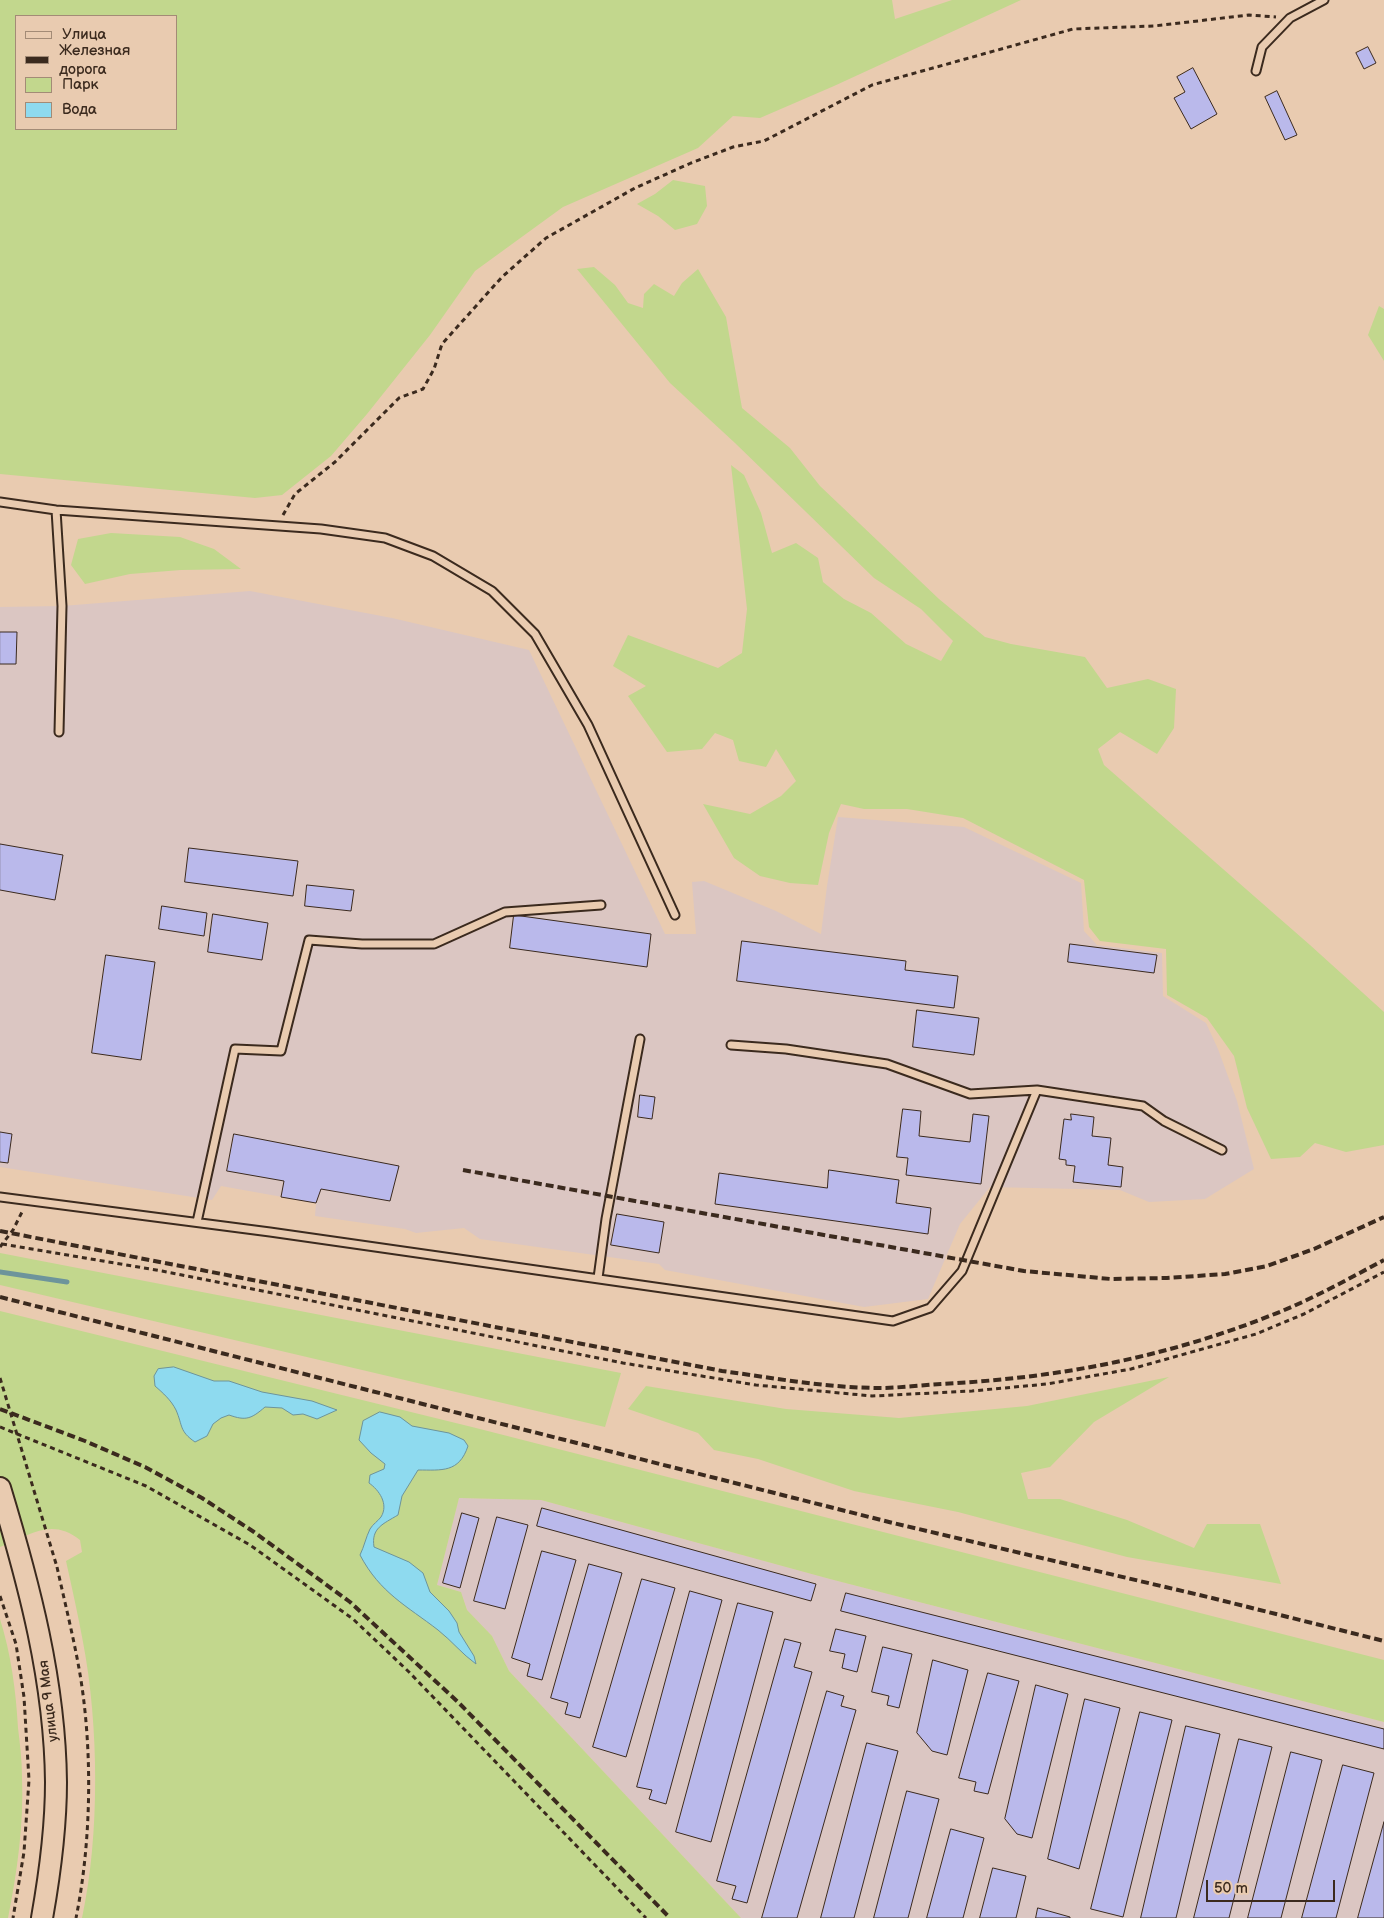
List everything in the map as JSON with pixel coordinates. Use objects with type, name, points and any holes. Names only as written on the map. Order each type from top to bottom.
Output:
[{"type":"main road","name":"улица 9 Мая","points":[[0,1488],[26,1574],[47,1676],[54,1743],[56,1782],[54,1832],[42,1918]]},
{"type":"lane","points":[[1256,71],[1262,48],[1290,18],[1324,0]]},
{"type":"lane","points":[[0,502],[56,510],[321,529],[385,538],[433,556],[492,591],[535,634],[588,725],[676,915]]},
{"type":"lane","points":[[56,510],[62,606],[59,732]]},
{"type":"lane","points":[[197,1222],[235,1049],[281,1051],[308,940],[362,944],[434,944],[505,912],[601,905]]},
{"type":"lane","points":[[598,1278],[606,1219],[640,1039]]},
{"type":"lane","points":[[731,1045],[786,1048],[887,1064],[970,1094],[1037,1090],[1143,1106],[1164,1121],[1222,1150]]},
{"type":"lane","points":[[0,1197],[197,1222],[894,1321],[930,1308],[962,1271],[1037,1090]]},
{"type":"path","points":[[280,526],[284,514],[296,494],[335,462],[399,398],[423,388],[434,369],[442,344],[502,277],[546,238],[635,188],[733,147],[764,141],[872,86],[1073,29],[1154,26],[1249,15],[1290,18]]},
{"type":"path","points":[[28,1201],[13,1230],[1,1246],[162,1271],[642,1366],[756,1386],[872,1396],[972,1391],[1046,1384],[1130,1369],[1256,1334],[1304,1314],[1384,1272]]},
{"type":"path","points":[[0,1378],[57,1566],[79,1664],[84,1705],[88,1789],[86,1843],[76,1918]]},
{"type":"path","points":[[0,1427],[146,1486],[250,1545],[354,1619],[416,1679],[646,1918]]},
{"type":"path","points":[[0,1596],[17,1653],[24,1697],[29,1780],[24,1852],[13,1918]]},
{"type":"shaded area","points":[[250,591],[392,618],[529,650],[665,934],[696,934],[692,882],[704,881],[776,911],[821,934],[838,817],[964,827],[1081,883],[1084,931],[1097,945],[1162,953],[1163,996],[1206,1023],[1218,1049],[1237,1101],[1254,1169],[1205,1199],[1149,1202],[1120,1190],[990,1187],[960,1224],[928,1299],[864,1307],[665,1270],[659,1264],[480,1239],[464,1228],[416,1233],[405,1229],[315,1216],[316,1203],[221,1186],[212,1200],[0,1167],[0,607],[62,606]]},
{"type":"shaded area","points":[[459,1498],[541,1500],[830,1579],[1384,1722],[1384,1918],[741,1918],[509,1671],[492,1636],[467,1610],[461,1592],[437,1585]]},
{"type":"green space","points":[[0,0],[892,0],[895,19],[952,0],[1021,0],[760,118],[733,116],[698,148],[563,207],[475,271],[430,335],[331,456],[282,495],[255,498],[0,474]]},
{"type":"green space","points":[[673,180],[705,186],[707,206],[697,224],[675,230],[658,216],[637,204],[655,194]]},
{"type":"green space","points":[[594,267],[615,285],[628,303],[643,308],[644,294],[654,284],[674,296],[682,283],[698,269],[726,317],[742,408],[790,448],[820,486],[939,599],[985,637],[1011,644],[1085,657],[1107,688],[1148,679],[1176,689],[1174,728],[1157,754],[1120,732],[1098,749],[1104,765],[1384,1012],[1384,1145],[1346,1152],[1315,1143],[1300,1157],[1271,1159],[1247,1108],[1234,1056],[1207,1018],[1167,995],[1166,949],[1100,941],[1089,927],[1084,880],[963,818],[907,809],[864,809],[841,804],[829,833],[818,885],[790,883],[760,876],[734,858],[703,804],[750,814],[781,796],[796,781],[776,749],[766,767],[739,761],[733,740],[715,733],[702,749],[667,752],[628,696],[646,686],[613,666],[628,635],[718,668],[742,653],[747,609],[731,465],[744,475],[761,513],[772,553],[796,543],[818,558],[823,582],[844,599],[871,613],[906,644],[941,661],[953,641],[921,609],[874,578],[735,443],[670,383],[577,269]]},
{"type":"green space","points":[[1379,306],[1384,309],[1384,361],[1368,335]]},
{"type":"green space","points":[[111,533],[180,537],[214,549],[241,569],[181,570],[130,574],[85,584],[71,565],[78,539]]},
{"type":"green space","points":[[0,1253],[621,1373],[605,1427],[0,1285]]},
{"type":"green space","points":[[0,1311],[476,1428],[1384,1660],[1384,1722],[830,1579],[541,1500],[459,1498],[437,1585],[461,1592],[467,1610],[492,1636],[509,1671],[741,1918],[82,1918],[92,1852],[95,1780],[94,1744],[88,1674],[66,1561],[82,1552],[80,1540],[70,1533],[50,1529],[31,1533],[0,1547]]},
{"type":"green space","points":[[1169,1377],[1094,1422],[1050,1467],[1021,1473],[1028,1499],[1060,1499],[1127,1520],[1194,1548],[1207,1524],[1260,1524],[1281,1584],[1127,1557],[958,1512],[854,1491],[758,1459],[714,1450],[698,1433],[628,1409],[646,1386],[786,1409],[899,1418],[1027,1406]]},
{"type":"green space","points":[[0,1619],[7,1646],[16,1700],[22,1771],[21,1830],[8,1918],[0,1918]]},
{"type":"water","points":[[174,1367],[214,1381],[229,1381],[262,1392],[312,1401],[337,1410],[317,1419],[303,1414],[293,1415],[282,1408],[265,1407],[248,1418],[229,1415],[213,1424],[207,1436],[195,1442],[186,1435],[172,1403],[155,1386],[154,1376],[158,1369]]},
{"type":"water","points":[[380,1412],[400,1417],[412,1426],[449,1433],[464,1440],[468,1446],[460,1461],[449,1468],[442,1470],[418,1470],[402,1496],[398,1515],[376,1531],[374,1547],[409,1562],[423,1573],[430,1592],[449,1611],[457,1623],[459,1632],[474,1656],[476,1664],[438,1630],[385,1589],[360,1555],[370,1529],[381,1517],[384,1507],[379,1493],[369,1483],[370,1475],[384,1469],[385,1464],[359,1440],[363,1421]]},
{"type":"building","points":[[1368,47],[1376,63],[1364,69],[1356,53]]},
{"type":"building","points":[[1193,68],[1217,114],[1191,129],[1174,98],[1185,92],[1177,77]]},
{"type":"building","points":[[1277,91],[1297,135],[1285,140],[1265,97]]},
{"type":"building","points":[[0,632],[17,632],[16,664],[0,664]]},
{"type":"building","points":[[0,844],[63,855],[55,900],[0,890]]},
{"type":"building","points":[[189,848],[298,861],[293,896],[185,882]]},
{"type":"building","points":[[307,885],[354,890],[351,911],[305,906]]},
{"type":"building","points":[[162,906],[207,913],[204,936],[159,929]]},
{"type":"building","points":[[213,914],[268,923],[262,960],[208,952]]},
{"type":"building","points":[[514,915],[651,934],[647,967],[510,948]]},
{"type":"building","points":[[742,941],[906,961],[905,970],[958,976],[954,1008],[737,981]]},
{"type":"building","points":[[1070,944],[1157,955],[1154,973],[1068,962]]},
{"type":"building","points":[[106,955],[155,962],[141,1060],[92,1053]]},
{"type":"building","points":[[917,1010],[979,1018],[974,1055],[913,1047]]},
{"type":"building","points":[[640,1095],[655,1097],[652,1119],[638,1117]]},
{"type":"building","points":[[903,1109],[921,1111],[919,1136],[970,1142],[973,1114],[989,1116],[981,1184],[906,1175],[908,1158],[897,1157]]},
{"type":"building","points":[[1071,1114],[1094,1117],[1092,1136],[1111,1138],[1108,1165],[1123,1167],[1121,1187],[1073,1182],[1075,1166],[1066,1165],[1066,1160],[1059,1159],[1064,1119],[1071,1120]]},
{"type":"building","points":[[0,1132],[12,1134],[8,1163],[0,1162]]},
{"type":"building","points":[[234,1134],[399,1166],[390,1201],[321,1189],[316,1203],[281,1197],[284,1181],[227,1171]]},
{"type":"building","points":[[829,1170],[899,1180],[896,1203],[931,1208],[928,1234],[715,1204],[719,1173],[827,1188]]},
{"type":"building","points":[[617,1214],[664,1222],[659,1253],[611,1245]]},
{"type":"building","points":[[542,1508],[816,1584],[811,1601],[537,1526]]},
{"type":"building","points":[[462,1513],[479,1518],[460,1588],[443,1583]]},
{"type":"building","points":[[497,1517],[528,1525],[505,1609],[474,1601]]},
{"type":"building","points":[[542,1551],[576,1560],[542,1680],[527,1676],[530,1664],[512,1658]]},
{"type":"building","points":[[589,1564],[622,1573],[580,1718],[565,1714],[568,1703],[551,1698]]},
{"type":"building","points":[[642,1579],[675,1588],[626,1757],[593,1747]]},
{"type":"building","points":[[690,1591],[722,1600],[666,1804],[649,1799],[652,1790],[637,1787]]},
{"type":"building","points":[[846,1593],[1384,1729],[1384,1749],[841,1611]]},
{"type":"building","points":[[738,1603],[773,1612],[711,1842],[676,1832]]},
{"type":"building","points":[[836,1629],[866,1636],[857,1672],[842,1668],[845,1654],[830,1651]]},
{"type":"building","points":[[785,1639],[801,1643],[794,1667],[812,1672],[747,1903],[732,1899],[736,1886],[717,1881]]},
{"type":"building","points":[[883,1647],[912,1654],[899,1708],[887,1705],[889,1696],[872,1692]]},
{"type":"building","points":[[933,1660],[968,1670],[947,1755],[932,1751],[917,1733]]},
{"type":"building","points":[[988,1673],[1019,1681],[988,1794],[974,1791],[976,1782],[959,1778]]},
{"type":"building","points":[[1036,1685],[1068,1694],[1032,1838],[1017,1834],[1005,1819]]},
{"type":"building","points":[[827,1691],[844,1696],[841,1706],[856,1710],[797,1918],[762,1918]]},
{"type":"building","points":[[1085,1699],[1120,1708],[1079,1869],[1048,1859]]},
{"type":"building","points":[[1140,1712],[1172,1720],[1123,1917],[1091,1909]]},
{"type":"building","points":[[1186,1726],[1220,1734],[1176,1918],[1141,1918]]},
{"type":"building","points":[[1239,1739],[1272,1747],[1229,1918],[1194,1918]]},
{"type":"building","points":[[867,1743],[898,1751],[854,1918],[821,1918]]},
{"type":"building","points":[[1291,1752],[1322,1760],[1281,1918],[1248,1918]]},
{"type":"building","points":[[1343,1765],[1374,1773],[1336,1918],[1302,1918]]},
{"type":"building","points":[[907,1791],[939,1799],[908,1918],[874,1918]]},
{"type":"building","points":[[1384,1822],[1384,1918],[1358,1918]]},
{"type":"building","points":[[951,1829],[984,1838],[963,1918],[927,1918]]},
{"type":"building","points":[[993,1868],[1026,1876],[1016,1918],[980,1918]]},
{"type":"building","points":[[1038,1908],[1070,1917],[1070,1918],[1036,1918]]},
{"type":"waterway","points":[[0,1272],[67,1282]]},
{"type":"railway","points":[[463,1170],[1024,1271],[1111,1279],[1225,1274],[1267,1266],[1314,1249],[1384,1217]]},
{"type":"railway","points":[[0,1231],[722,1371],[860,1388],[895,1388],[1026,1377],[1068,1371],[1150,1354],[1232,1330],[1287,1309],[1384,1260]]},
{"type":"railway","points":[[0,1297],[893,1523],[1212,1598],[1384,1641]]},
{"type":"railway","points":[[0,1409],[85,1441],[145,1467],[202,1498],[254,1532],[350,1602],[458,1702],[670,1918]]}]
